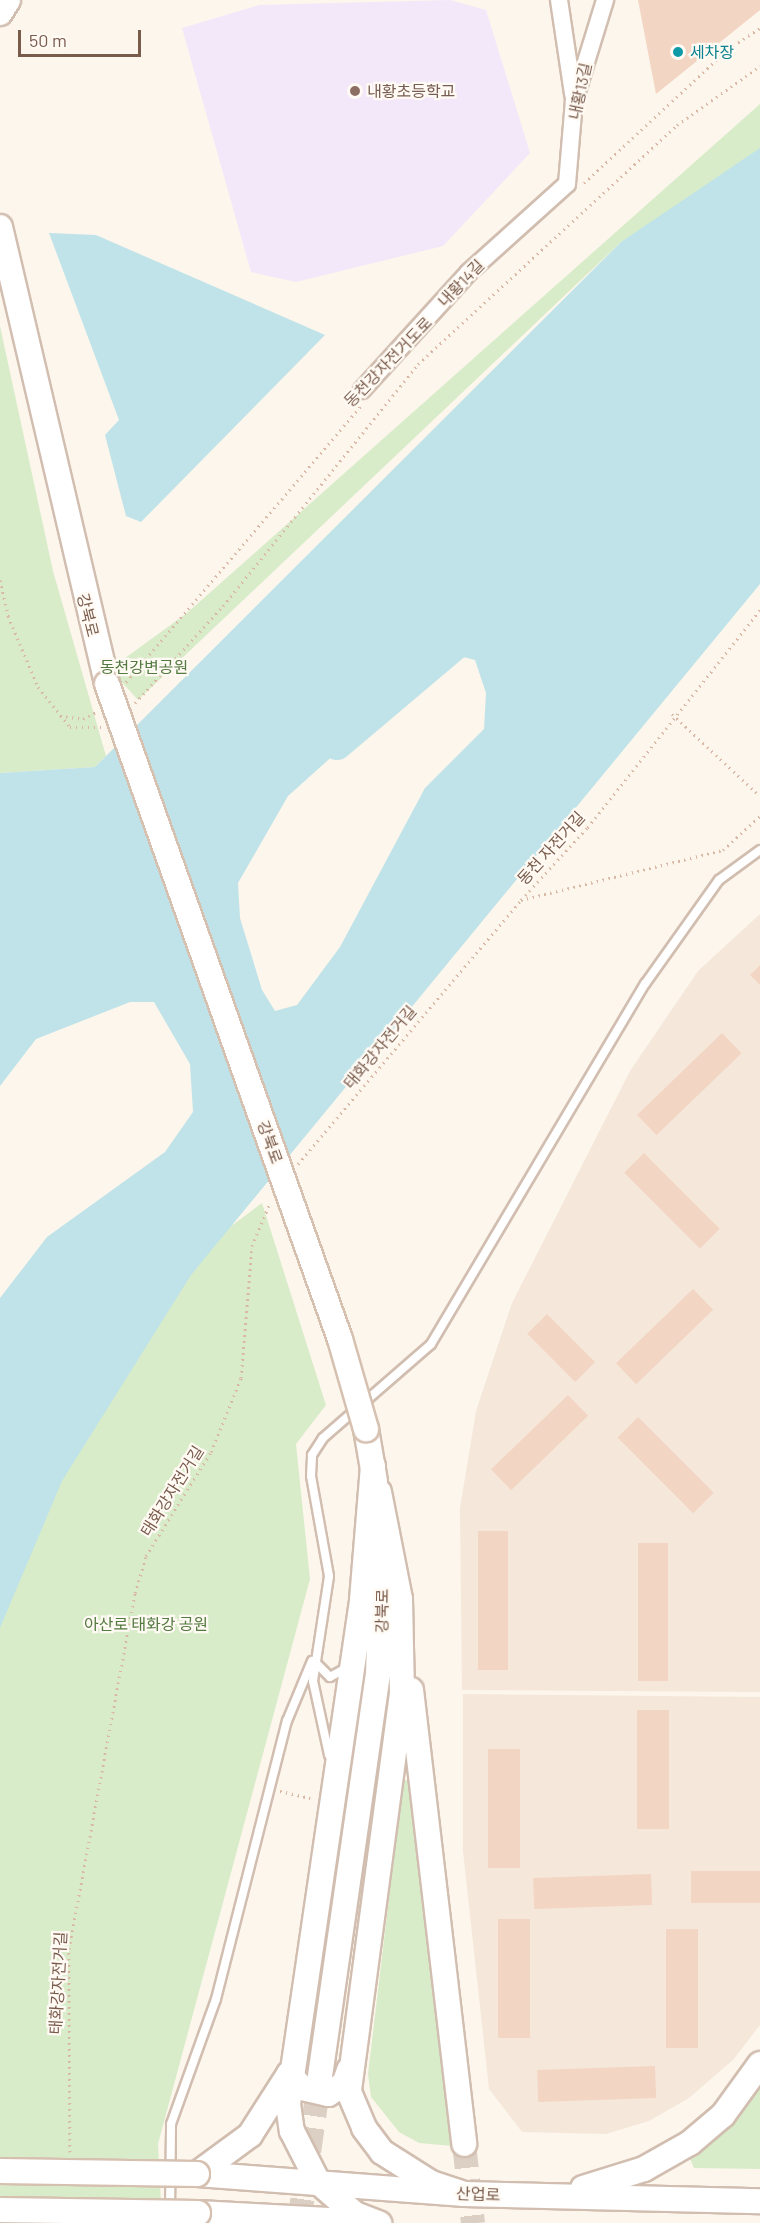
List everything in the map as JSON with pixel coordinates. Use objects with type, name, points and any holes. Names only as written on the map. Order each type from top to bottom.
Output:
[{"type":"main road","points":[[0,13],[8,0]]},
{"type":"main road","name":"강북로","points":[[0,227],[107,684],[336,1328],[366,1429],[373,1466],[382,1557],[378,1674],[320,2076]]},
{"type":"main road","points":[[373,1466],[395,1566],[464,2144]]},
{"type":"main road","points":[[373,1466],[354,1655],[330,1800],[290,2074],[292,2131],[318,2182],[335,2200],[379,2223]]},
{"type":"main road","points":[[290,2074],[302,2088],[328,2094],[344,2084],[349,2070],[398,1722],[402,1628]]},
{"type":"main road","points":[[542,2196],[613,2181],[671,2155],[723,2115],[760,2064]]},
{"type":"main road","points":[[349,2070],[354,2110],[382,2151],[431,2183],[464,2194]]},
{"type":"main road","points":[[197,2174],[250,2135],[290,2074]]},
{"type":"main road","name":"산업로","points":[[0,2171],[197,2174],[464,2194],[760,2201]]},
{"type":"main road","points":[[309,2221],[335,2200],[382,2188]]},
{"type":"main road","points":[[0,2210],[379,2223]]},
{"type":"street","points":[[559,0],[574,101]]},
{"type":"street","name":"내황13길","points":[[575,184],[574,101],[604,0]]},
{"type":"street","name":"내황14길","points":[[362,396],[468,273],[575,184]]},
{"type":"lane","points":[[330,1800],[328,1741],[313,1681],[314,1658],[329,1576],[311,1476],[312,1455],[323,1438],[431,1344],[645,984],[719,880],[760,850]]},
{"type":"lane","points":[[314,1658],[330,1677],[344,1671],[354,1655]]},
{"type":"lane","points":[[171,2223],[171,2124],[216,1999],[287,1721],[314,1658]]},
{"type":"path","points":[[575,184],[728,49],[760,28]]},
{"type":"path","points":[[130,706],[223,606],[418,364],[677,125],[760,66]]},
{"type":"path","name":"동천강자전거도로","points":[[186,613],[362,396]]},
{"type":"path","points":[[0,580],[8,616],[26,667],[59,715],[80,729],[107,725]]},
{"type":"path","name":"동천 자전거길","points":[[521,900],[587,828],[672,714],[760,610]]},
{"type":"path","points":[[672,714],[760,796]]},
{"type":"path","name":"동천 자전거길","points":[[521,900],[723,850],[760,816]]},
{"type":"path","name":"태화강자전거길","points":[[296,1166],[521,900]]},
{"type":"path","name":"태화강자전거길","points":[[70,2158],[69,1949],[135,1593],[160,1529],[228,1416],[241,1378],[252,1246],[262,1214],[276,1195]]},
{"type":"shaded area","name":"내황초등학교","points":[[450,0],[486,10],[530,153],[443,246],[296,282],[251,272],[182,28],[259,5]]},
{"type":"shaded area","points":[[760,914],[760,1692],[462,1690],[460,1508],[476,1411],[512,1303],[630,1071],[698,971]]},
{"type":"shaded area","points":[[463,1694],[760,1697],[760,2025],[733,2060],[689,2098],[649,2121],[606,2134],[522,2132],[489,2089],[463,1851]]},
{"type":"green space","name":"동천강변공원","points":[[760,104],[760,156],[621,242],[138,700],[110,669],[187,613]]},
{"type":"green space","points":[[0,326],[53,571],[106,756],[95,767],[0,773]]},
{"type":"green space","name":"아산로 태화강 공원","points":[[262,1203],[326,1405],[296,1444],[310,1579],[158,2144],[162,2223],[0,2223],[0,1595],[39,1499],[183,1262]]},
{"type":"green space","points":[[413,1779],[452,2146],[419,2143],[399,2132],[371,2097],[368,2074],[403,1781]]},
{"type":"green space","points":[[760,2082],[760,2169],[694,2168],[688,2154]]},
{"type":"water","points":[[760,148],[760,584],[191,1275],[62,1481],[0,1628],[0,1298],[47,1237],[165,1152],[193,1112],[190,1064],[154,1002],[130,1002],[36,1039],[0,1086],[0,773],[95,767],[621,242]],"holes":[[[452,654],[475,660],[486,693],[484,729],[425,788],[340,947],[297,1005],[275,1011],[262,990],[240,918],[238,883],[288,796],[365,727],[377,697],[416,661]]]},
{"type":"water","points":[[49,233],[96,235],[325,335],[141,522],[126,516],[105,435],[119,420]]},
{"type":"building","name":"세차장","points":[[638,0],[760,0],[760,10],[656,94]]},
{"type":"building","points":[[760,965],[760,985],[750,975]]},
{"type":"building","points":[[722,1033],[741,1053],[657,1135],[637,1115]]},
{"type":"building","points":[[644,1153],[720,1229],[700,1248],[624,1173]]},
{"type":"building","points":[[693,1289],[713,1310],[636,1384],[616,1363]]},
{"type":"building","points":[[547,1314],[595,1362],[575,1382],[527,1334]]},
{"type":"building","points":[[568,1395],[588,1416],[511,1490],[491,1469]]},
{"type":"building","points":[[638,1417],[714,1493],[693,1513],[617,1438]]},
{"type":"building","points":[[478,1531],[508,1531],[508,1670],[478,1670]]},
{"type":"building","points":[[638,1543],[668,1543],[668,1681],[638,1681]]},
{"type":"building","points":[[637,1710],[669,1710],[669,1829],[637,1829]]},
{"type":"building","points":[[488,1749],[520,1749],[520,1868],[488,1868]]},
{"type":"building","points":[[691,1871],[760,1871],[760,1903],[691,1903]]},
{"type":"building","points":[[651,1874],[652,1905],[534,1909],[533,1878]]},
{"type":"building","points":[[498,1919],[530,1919],[530,2038],[498,2038]]},
{"type":"building","points":[[666,1929],[698,1929],[698,2048],[666,2048]]},
{"type":"building","points":[[655,2066],[656,2098],[538,2102],[537,2070]]},
{"type":"waterway","points":[[337,745],[472,631]]},
{"type":"tunnel","points":[[299,2223],[320,2076]]},
{"type":"tunnel","points":[[464,2144],[473,2223]]},
{"type":"place","name":"세차장","points":[[678,52]]},
{"type":"place","name":"내황초등학교","points":[[355,91]]}]
